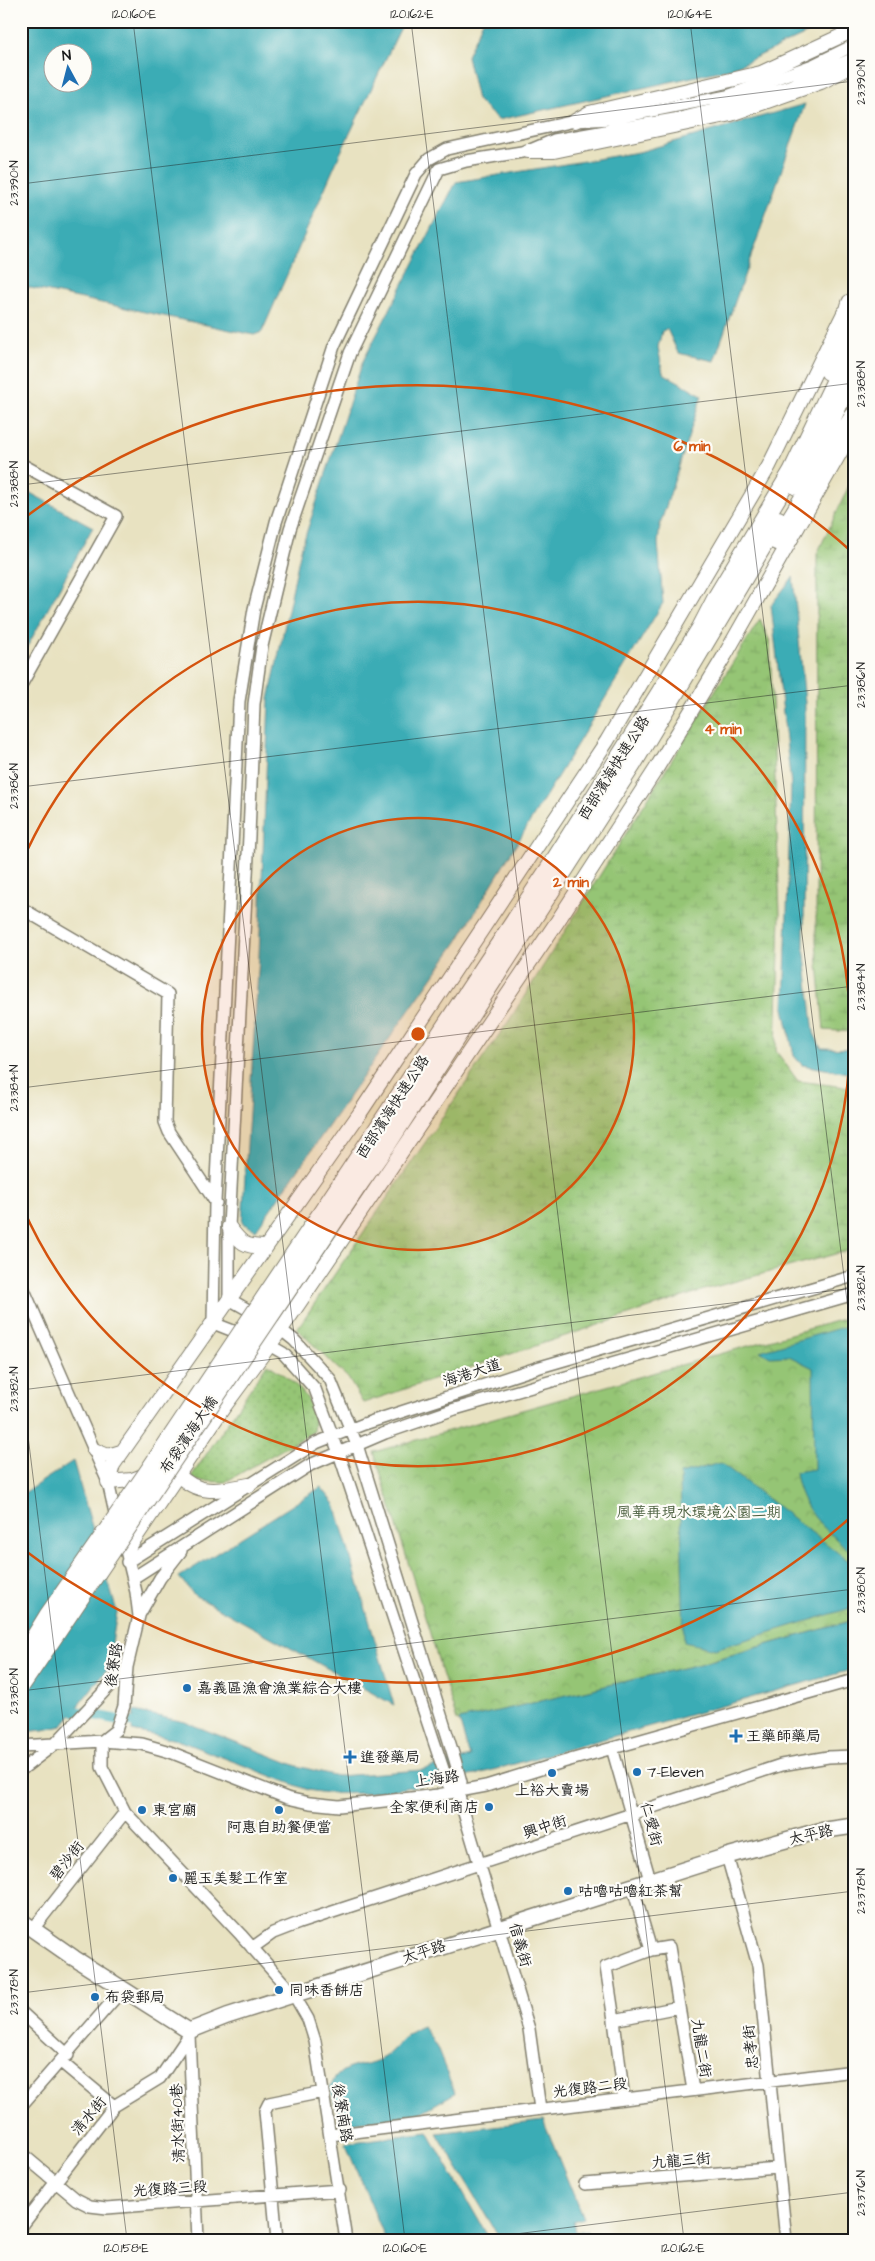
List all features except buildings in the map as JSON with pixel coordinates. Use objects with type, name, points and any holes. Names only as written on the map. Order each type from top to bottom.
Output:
[{"type":"highway","points":[[717,597],[804,434],[839,344],[852,299]]},
{"type":"highway","name":"西部濱海快速公路","points":[[352,1181],[701,628],[717,597],[792,472],[854,342]]},
{"type":"highway","name":"西部濱海快速公路","points":[[352,1181],[387,1144],[613,794],[690,670],[815,453],[854,372]]},
{"type":"highway","points":[[690,670],[754,578],[854,416]]},
{"type":"highway","name":"布袋濱海大橋","points":[[21,1660],[48,1616],[352,1181]]},
{"type":"highway","name":"布袋濱海大橋","points":[[21,1685],[352,1181]]},
{"type":"main road","name":"太平路","points":[[26,1928],[189,2031],[227,2016],[632,1885],[727,1856],[819,1831],[854,1826]]},
{"type":"street","points":[[575,121],[589,113],[761,73],[854,30]]},
{"type":"street","points":[[528,151],[554,140],[610,124],[727,96],[813,65],[854,45]]},
{"type":"street","points":[[213,1323],[215,1202],[240,701],[254,610],[276,522],[334,346],[416,174],[429,159],[447,149],[575,121],[610,124],[680,118],[747,101],[790,86],[854,58]]},
{"type":"street","points":[[229,1299],[229,1227],[254,704],[262,646],[290,529],[350,353],[439,169],[466,161],[528,151],[554,151],[732,114],[821,82],[854,65]]},
{"type":"street","points":[[193,1453],[177,1464],[132,1480],[108,1482],[112,1465],[360,1113],[608,741],[769,466],[837,323],[852,299]]},
{"type":"street","points":[[127,1556],[178,1474],[282,1328],[489,1025],[656,769],[820,492],[854,424]]},
{"type":"street","points":[[21,464],[116,516],[21,685]]},
{"type":"street","points":[[21,908],[168,994],[165,1122],[169,1132],[215,1202],[229,1227],[241,1242],[252,1247],[266,1247]]},
{"type":"street","name":"海港大道","points":[[127,1556],[249,1485],[316,1443],[350,1429],[540,1367],[854,1276]]},
{"type":"street","name":"後寮路","points":[[21,1282],[108,1482],[133,1578],[139,1616],[127,1667],[124,1706],[116,1730],[102,1741]]},
{"type":"street","name":"海港大道","points":[[133,1578],[310,1465],[385,1433],[455,1409],[854,1294]]},
{"type":"street","name":"信義街","points":[[229,1299],[282,1328],[330,1379],[357,1445],[455,1760],[459,1787],[529,2029],[540,2109]]},
{"type":"street","points":[[213,1323],[269,1345],[283,1353],[315,1389],[339,1453],[448,1784],[459,1787]]},
{"type":"street","points":[[94,1450],[108,1456],[121,1452]]},
{"type":"street","points":[[178,1474],[188,1485],[216,1491],[249,1485]]},
{"type":"street","points":[[139,1616],[160,1578],[186,1544]]},
{"type":"street","points":[[21,1770],[54,1744],[127,1667]]},
{"type":"street","name":"上海路","points":[[21,1746],[102,1741],[142,1744],[287,1798],[339,1806],[459,1787],[612,1748],[854,1680]]},
{"type":"street","points":[[102,1741],[102,1767],[125,1812],[294,1995]]},
{"type":"street","name":"仁愛街","points":[[612,1748],[650,1880]]},
{"type":"street","name":"興中街","points":[[252,1948],[273,1933],[284,1928],[781,1765],[828,1757],[854,1756]]},
{"type":"street","name":"碧沙街","points":[[26,1928],[125,1812]]},
{"type":"street","name":"忠孝街","points":[[727,1856],[758,1965],[786,2240]]},
{"type":"street","points":[[632,1885],[652,1950]]},
{"type":"street","points":[[624,2098],[606,1966],[652,1950],[669,1947],[679,2007]]},
{"type":"street","points":[[21,2106],[65,2059],[123,1988]]},
{"type":"street","name":"後寮南路","points":[[294,1995],[308,2019],[315,2041],[340,2190],[346,2240]]},
{"type":"street","name":"九龍二街","points":[[614,2020],[679,2007],[692,2090]]},
{"type":"street","points":[[21,2012],[65,2059],[114,2106]]},
{"type":"street","name":"清水街","points":[[21,2227],[114,2106],[160,2078],[189,2035]]},
{"type":"street","name":"清水街40巷","points":[[189,2035],[198,2240]]},
{"type":"street","name":"光復路二段","points":[[330,2135],[854,2071]]},
{"type":"street","points":[[277,2240],[265,2111],[269,2103],[323,2092]]},
{"type":"street","name":"光復路三段","points":[[21,2153],[55,2183],[90,2206],[107,2208],[340,2190]]},
{"type":"street","name":"九龍三街","points":[[586,2184],[778,2168]]},
{"type":"green space","points":[[854,475],[854,1032],[824,1030],[816,941],[817,554]]},
{"type":"green space","points":[[760,619],[770,642],[780,915],[776,1051],[798,1081],[854,1088],[854,1249],[707,1289],[363,1403],[348,1378],[297,1329],[510,1019]]},
{"type":"green space","name":"風華再現水環境公園二期","points":[[854,1316],[854,1620],[696,1665],[457,1721],[374,1452]]},
{"type":"green space","points":[[267,1364],[288,1378],[301,1390],[311,1404],[315,1414],[313,1432],[225,1482],[197,1481],[191,1477]]},
{"type":"water","points":[[21,21],[404,21],[339,156],[262,332],[254,335],[21,286]]},
{"type":"water","points":[[483,21],[834,21],[733,68],[498,120],[477,100],[467,56]]},
{"type":"water","points":[[805,104],[714,361],[678,353],[667,329],[662,331],[658,347],[663,373],[702,395],[660,525],[658,543],[663,603],[457,942],[256,1230],[242,1223],[259,956],[269,699],[301,549],[363,361],[456,182],[639,152]]},
{"type":"water","points":[[21,488],[93,527],[21,658]]},
{"type":"water","points":[[793,577],[805,703],[804,947],[814,1033],[821,1048],[854,1049],[854,1074],[802,1065],[794,1056],[784,1008],[791,785],[771,605]]},
{"type":"water","points":[[854,1324],[854,1554],[824,1528],[808,1509],[802,1498],[795,1472],[814,1469],[813,1368],[789,1356],[770,1357],[760,1351]]},
{"type":"water","points":[[73,1461],[117,1612],[108,1668],[62,1726],[21,1732],[21,1495]]},
{"type":"water","points":[[721,1463],[854,1565],[854,1607],[715,1649],[684,1642],[680,1474]]},
{"type":"water","points":[[321,1487],[335,1504],[394,1705],[194,1595],[179,1577]]},
{"type":"water","points":[[854,1620],[854,1669],[475,1775],[413,1787],[349,1794],[308,1790],[177,1740],[132,1731],[134,1711],[185,1722],[297,1766],[337,1776],[422,1770],[470,1757],[459,1720],[696,1665]]},
{"type":"water","points":[[423,2026],[437,2048],[455,2093],[415,2116],[341,2124],[330,2088],[334,2079],[346,2069],[384,2057],[410,2033]]},
{"type":"water","points":[[543,2120],[583,2218],[573,2221],[576,2232],[588,2230],[590,2240],[501,2240],[437,2133]]},
{"type":"water","points":[[428,2132],[490,2240],[386,2240],[345,2143]]},
{"type":"waterway","points":[[75,1711],[144,1725]]},
{"type":"place","name":"嘉義區漁會漁業綜合大樓","points":[[187,1688]]},
{"type":"place","name":"王藥師藥局","points":[[736,1736]]},
{"type":"place","name":"進發藥局","points":[[350,1757]]},
{"type":"place","name":"7-Eleven","points":[[637,1772]]},
{"type":"place","name":"上裕大賣場","points":[[552,1773]]},
{"type":"place","name":"全家便利商店","points":[[489,1807]]},
{"type":"place","name":"東宮廟","points":[[142,1810]]},
{"type":"place","name":"阿惠自助餐便當","points":[[279,1810]]},
{"type":"place","name":"麗玉美髮工作室","points":[[173,1878]]},
{"type":"place","name":"咕嚕咕嚕紅茶幫","points":[[568,1891]]},
{"type":"place","name":"同味香餅店","points":[[279,1990]]},
{"type":"place","name":"布袋郵局","points":[[95,1997]]}]
